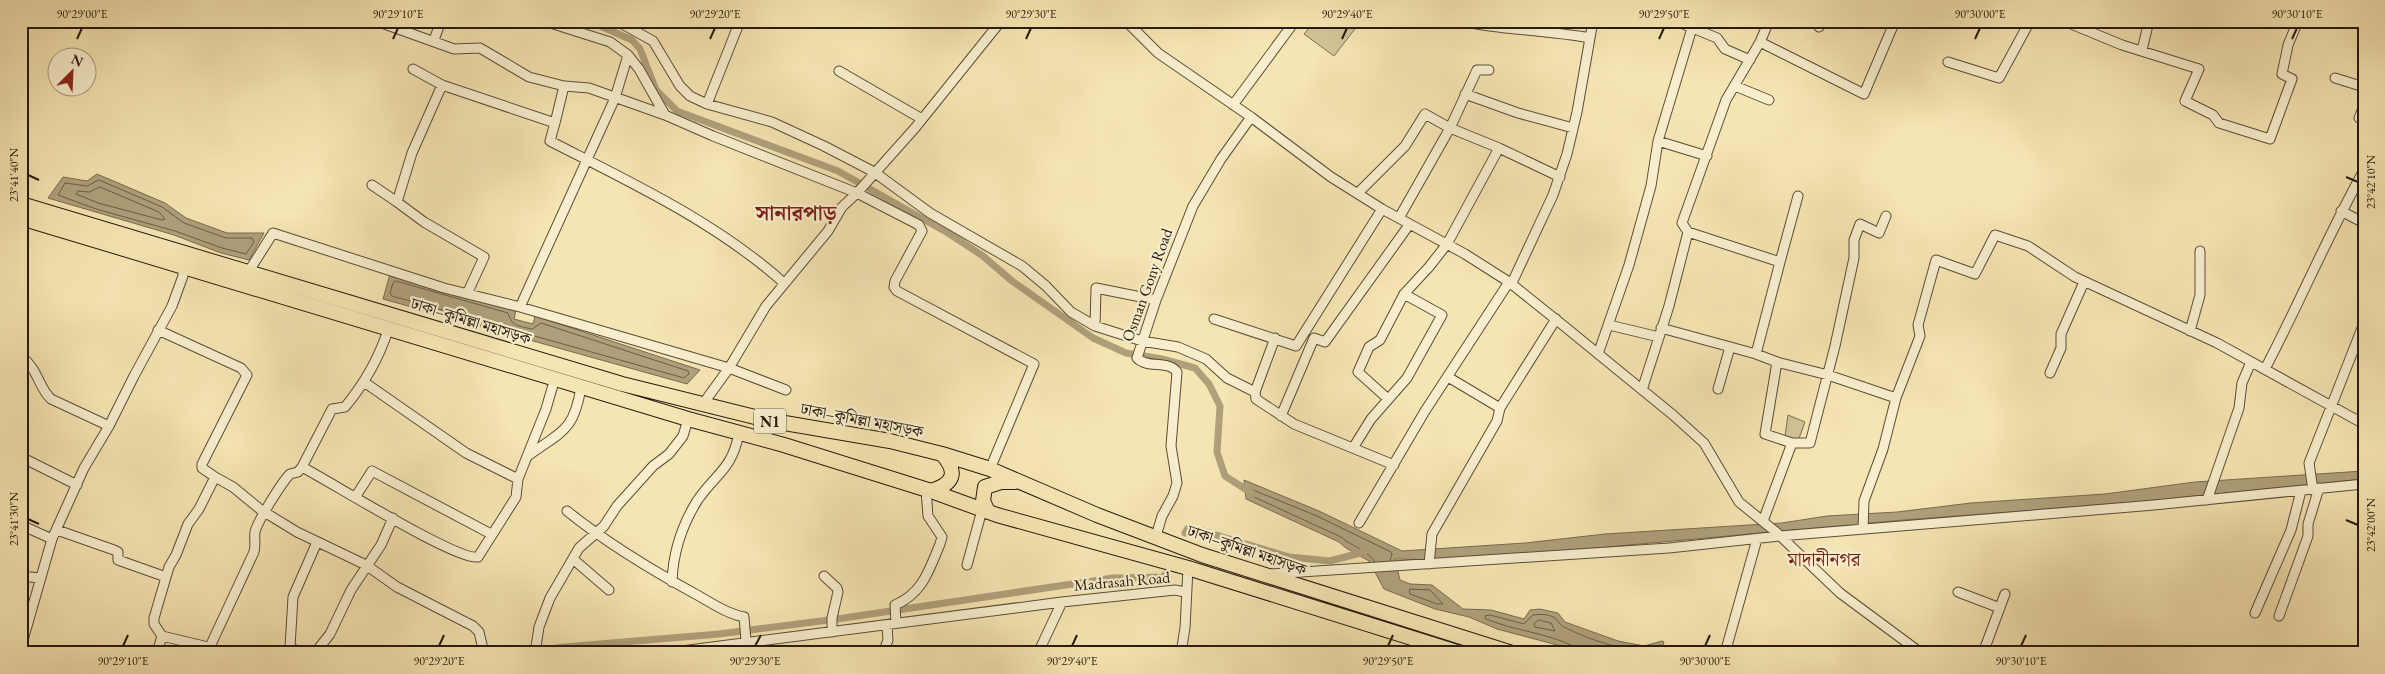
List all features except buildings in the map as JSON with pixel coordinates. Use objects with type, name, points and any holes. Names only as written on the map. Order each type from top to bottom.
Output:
[{"type":"highway","points":[[21,199],[46,211]]},
{"type":"highway","name":"ঢাকা–কুমিল্লা মহাসড়ক","points":[[21,204],[622,384],[767,420],[890,441],[942,454],[990,469],[1097,515],[1202,555],[1512,653]]},
{"type":"highway","name":"ঢাকা–কুমিল্লা মহাসড়ক","points":[[21,218],[388,330],[555,378],[929,491],[985,511],[1188,568],[1417,646],[1460,653]]},
{"type":"highway","points":[[21,224],[46,226]]},
{"type":"highway","points":[[929,491],[948,483],[951,478],[951,466],[942,454]]},
{"type":"highway","points":[[985,511],[983,501],[985,487],[1001,482],[1018,482]]},
{"type":"street","points":[[376,21],[454,48],[480,48],[529,77],[564,86],[589,88],[665,115],[857,193],[919,225],[922,231],[894,281],[894,287],[897,291],[1034,364],[990,469]]},
{"type":"street","points":[[434,40],[441,21]]},
{"type":"street","points":[[544,21],[610,42],[628,55],[639,69],[665,115]]},
{"type":"street","points":[[617,21],[653,41],[680,86],[690,96],[707,104],[772,122],[874,172],[930,213],[1022,266],[1046,286],[1071,312],[1095,326],[1141,342],[1178,347],[1206,359],[1227,378],[1255,392]]},
{"type":"street","points":[[703,404],[729,368],[766,306],[828,231],[842,207],[857,193],[922,119],[1001,21]]},
{"type":"street","points":[[1233,106],[1295,21]]},
{"type":"street","points":[[1460,21],[1550,31],[1590,38]]},
{"type":"street","points":[[1360,522],[1448,376],[1510,284],[1560,177],[1574,128],[1593,21]]},
{"type":"street","points":[[1676,21],[1717,38],[1725,49],[1750,60]]},
{"type":"street","points":[[1769,21],[1760,42],[1726,100],[1682,224],[1688,232],[1780,262]]},
{"type":"street","points":[[1760,42],[1864,94],[1895,21]]},
{"type":"street","points":[[1948,62],[1999,78],[2030,21]]},
{"type":"street","points":[[2064,21],[2122,45],[2199,69],[2185,101],[2213,115],[2219,124],[2270,139],[2292,78],[2282,74],[2288,45],[2298,21]]},
{"type":"street","points":[[2142,50],[2149,21]]},
{"type":"street","points":[[707,104],[732,23]]},
{"type":"street","points":[[1132,23],[1158,53],[1251,117],[1317,167],[1382,209],[1447,244],[1510,284],[1556,319],[1704,443],[1739,502],[1778,534],[1840,594],[1921,653]]},
{"type":"street","points":[[1598,354],[1629,265],[1651,186],[1658,142],[1692,28]]},
{"type":"street","points":[[520,307],[615,98],[628,55]]},
{"type":"street","points":[[413,69],[442,85],[556,123]]},
{"type":"street","points":[[1399,218],[1450,128],[1477,70],[1489,70]]},
{"type":"street","points":[[838,71],[922,119]]},
{"type":"street","points":[[2335,78],[2364,87]]},
{"type":"street","points":[[396,202],[412,153],[442,85]]},
{"type":"street","points":[[564,86],[550,141],[704,224],[761,262],[784,283]]},
{"type":"street","points":[[1734,86],[1770,100]]},
{"type":"street","points":[[1465,94],[1518,113],[1574,128]]},
{"type":"street","points":[[2364,106],[2359,118],[2364,120]]},
{"type":"street","points":[[1358,193],[1404,146],[1425,114],[1450,128],[1499,148],[1560,177]]},
{"type":"street","name":"Osman Gony Road","points":[[1156,536],[1162,516],[1173,496],[1177,483],[1171,446],[1177,372],[1172,367],[1141,362],[1137,358],[1156,300],[1193,206],[1220,159],[1251,117]]},
{"type":"street","points":[[1658,142],[1707,156]]},
{"type":"street","points":[[1388,399],[1358,372],[1368,347],[1380,340],[1404,294],[1447,244],[1499,148]]},
{"type":"street","points":[[2265,369],[2298,305],[2341,212],[2364,170]]},
{"type":"street","points":[[372,186],[424,222],[484,257],[466,294]]},
{"type":"street","points":[[1756,354],[1798,196]]},
{"type":"street","points":[[1214,319],[1296,346],[1382,209]]},
{"type":"street","points":[[2341,212],[2364,223]]},
{"type":"street","points":[[1777,362],[1765,434],[1792,443],[1810,444],[1854,258],[1854,240],[1860,224],[1880,233],[1886,216]]},
{"type":"street","points":[[1281,416],[1314,338],[1325,342],[1409,224]]},
{"type":"street","points":[[249,271],[273,232],[466,294],[520,307],[729,368],[786,390]]},
{"type":"street","points":[[1642,390],[1688,232]]},
{"type":"street","points":[[1863,529],[1864,501],[1883,449],[1896,398],[1920,336],[1918,325],[1936,260],[1975,274],[1995,235],[2028,246],[2084,282],[2252,362],[2364,424]]},
{"type":"street","points":[[2190,331],[2200,295],[2200,251]]},
{"type":"street","points":[[21,647],[40,578],[56,530],[77,485],[178,290],[183,276],[183,267]]},
{"type":"street","points":[[2050,372],[2061,348],[2061,334],[2084,282]]},
{"type":"street","points":[[1095,326],[1096,288],[1156,300]]},
{"type":"street","points":[[1353,448],[1371,419],[1407,378],[1442,315],[1404,294]]},
{"type":"street","points":[[1429,562],[1432,534],[1497,421],[1500,408],[1556,319]]},
{"type":"street","points":[[2279,616],[2308,536],[2308,524],[2316,489],[2308,463],[2364,323]]},
{"type":"street","points":[[1609,325],[1730,347],[1777,362],[1828,374],[1896,398]]},
{"type":"street","points":[[158,330],[245,371],[247,376],[202,464],[202,468],[214,478],[233,487],[266,512],[317,542],[366,565],[397,587],[473,626],[479,632],[484,653]]},
{"type":"street","points":[[214,478],[199,509],[188,524],[166,577],[154,618],[154,624],[162,636],[208,650],[254,552],[256,545],[255,531],[285,479],[290,474],[298,472],[302,467],[332,409],[345,407],[364,382],[388,330]]},
{"type":"street","points":[[1275,338],[1255,392],[1256,399],[1281,416],[1394,465]]},
{"type":"street","points":[[1718,389],[1730,347]]},
{"type":"street","points":[[21,356],[37,374],[44,392],[51,399],[109,426]]},
{"type":"street","points":[[2207,500],[2239,408],[2242,383],[2252,362]]},
{"type":"street","points":[[1448,376],[1500,408]]},
{"type":"street","points":[[302,467],[442,545],[474,558],[478,557],[516,497],[518,479],[553,391],[555,378]]},
{"type":"street","points":[[364,382],[466,453],[518,479]]},
{"type":"street","points":[[529,455],[567,429],[574,418],[581,387]]},
{"type":"street","points":[[535,653],[539,628],[550,598],[573,559],[586,540],[595,533],[653,466],[669,454],[683,436],[688,419]]},
{"type":"street","points":[[672,582],[673,555],[679,538],[697,501],[727,466],[733,456],[738,433]]},
{"type":"street","points":[[1764,522],[1792,443]]},
{"type":"street","points":[[21,457],[77,485]]},
{"type":"street","points":[[356,496],[372,470],[492,534]]},
{"type":"street","points":[[1260,574],[1410,566],[1429,562],[1608,553],[1757,539],[1778,534],[1863,529],[2207,500],[2364,484]]},
{"type":"street","points":[[883,653],[893,621],[895,605],[909,599],[918,590],[942,538],[928,516],[929,491]]},
{"type":"street","points":[[2255,613],[2291,530],[2301,491]]},
{"type":"street","points":[[567,511],[595,533],[672,582],[730,613],[744,617],[747,645]]},
{"type":"street","points":[[967,565],[985,511]]},
{"type":"street","points":[[315,653],[330,634],[341,608],[366,565],[380,546],[393,518]]},
{"type":"street","points":[[21,525],[52,540]]},
{"type":"street","points":[[56,530],[114,550],[118,552],[118,560],[166,577]]},
{"type":"street","points":[[1725,653],[1757,539]]},
{"type":"street","points":[[301,653],[290,647],[293,597],[317,542]]},
{"type":"street","points":[[573,559],[609,590]]},
{"type":"street","points":[[1181,653],[1185,628],[1185,592],[1188,568]]},
{"type":"street","points":[[21,576],[40,578]]},
{"type":"street","points":[[824,576],[837,588],[838,592],[832,625]]},
{"type":"street","name":"Madrasah Road","points":[[666,653],[747,645],[832,625],[893,621],[1175,590],[1185,592]]},
{"type":"street","points":[[1958,592],[2000,608]]},
{"type":"street","points":[[1983,653],[2005,594]]},
{"type":"street","points":[[1038,653],[1062,602]]},
{"type":"street","points":[[157,653],[162,636]]},
{"type":"shaded area","points":[[1315,21],[1361,21],[1334,56],[1304,34]]},
{"type":"shaded area","points":[[1788,415],[1805,422],[1798,441],[1785,436]]},
{"type":"water","points":[[97,174],[165,203],[186,218],[227,233],[264,233],[249,260],[221,253],[174,235],[48,198],[63,177],[87,181]]},
{"type":"water","points":[[390,274],[516,310],[514,319],[533,324],[535,316],[700,370],[687,384],[383,299]]},
{"type":"water","points":[[2364,471],[2364,479],[2117,504],[1904,520],[1552,552],[1441,560],[1395,559],[1400,580],[1410,584],[1432,585],[1463,609],[1491,610],[1524,619],[1530,610],[1540,609],[1558,613],[1565,622],[1618,641],[1644,646],[1662,641],[1664,642],[1661,653],[1577,653],[1561,646],[1497,629],[1469,617],[1435,609],[1384,589],[1369,561],[1339,542],[1246,499],[1244,480],[1319,511],[1402,551],[1525,543],[1605,534],[1782,523],[1827,516],[1897,512],[1971,503],[2105,494],[2195,482]]},
{"type":"waterway","points":[[589,21],[632,40],[640,49],[656,90],[677,111],[838,171],[948,233],[983,256],[1012,281],[1093,338],[1126,353],[1162,359],[1195,368],[1209,384],[1220,406],[1217,452],[1225,476],[1253,494]]},
{"type":"waterway","points":[[1185,533],[1188,528],[1203,531],[1289,557],[1330,561],[1364,552]]},
{"type":"waterway","points":[[522,653],[564,647],[719,634],[837,619],[1113,578],[1163,577],[1166,574]]},
{"type":"district","name":"সানারপাড়","points":[[796,212]]},
{"type":"district","name":"মাদানীনগর","points":[[1824,559]]}]
